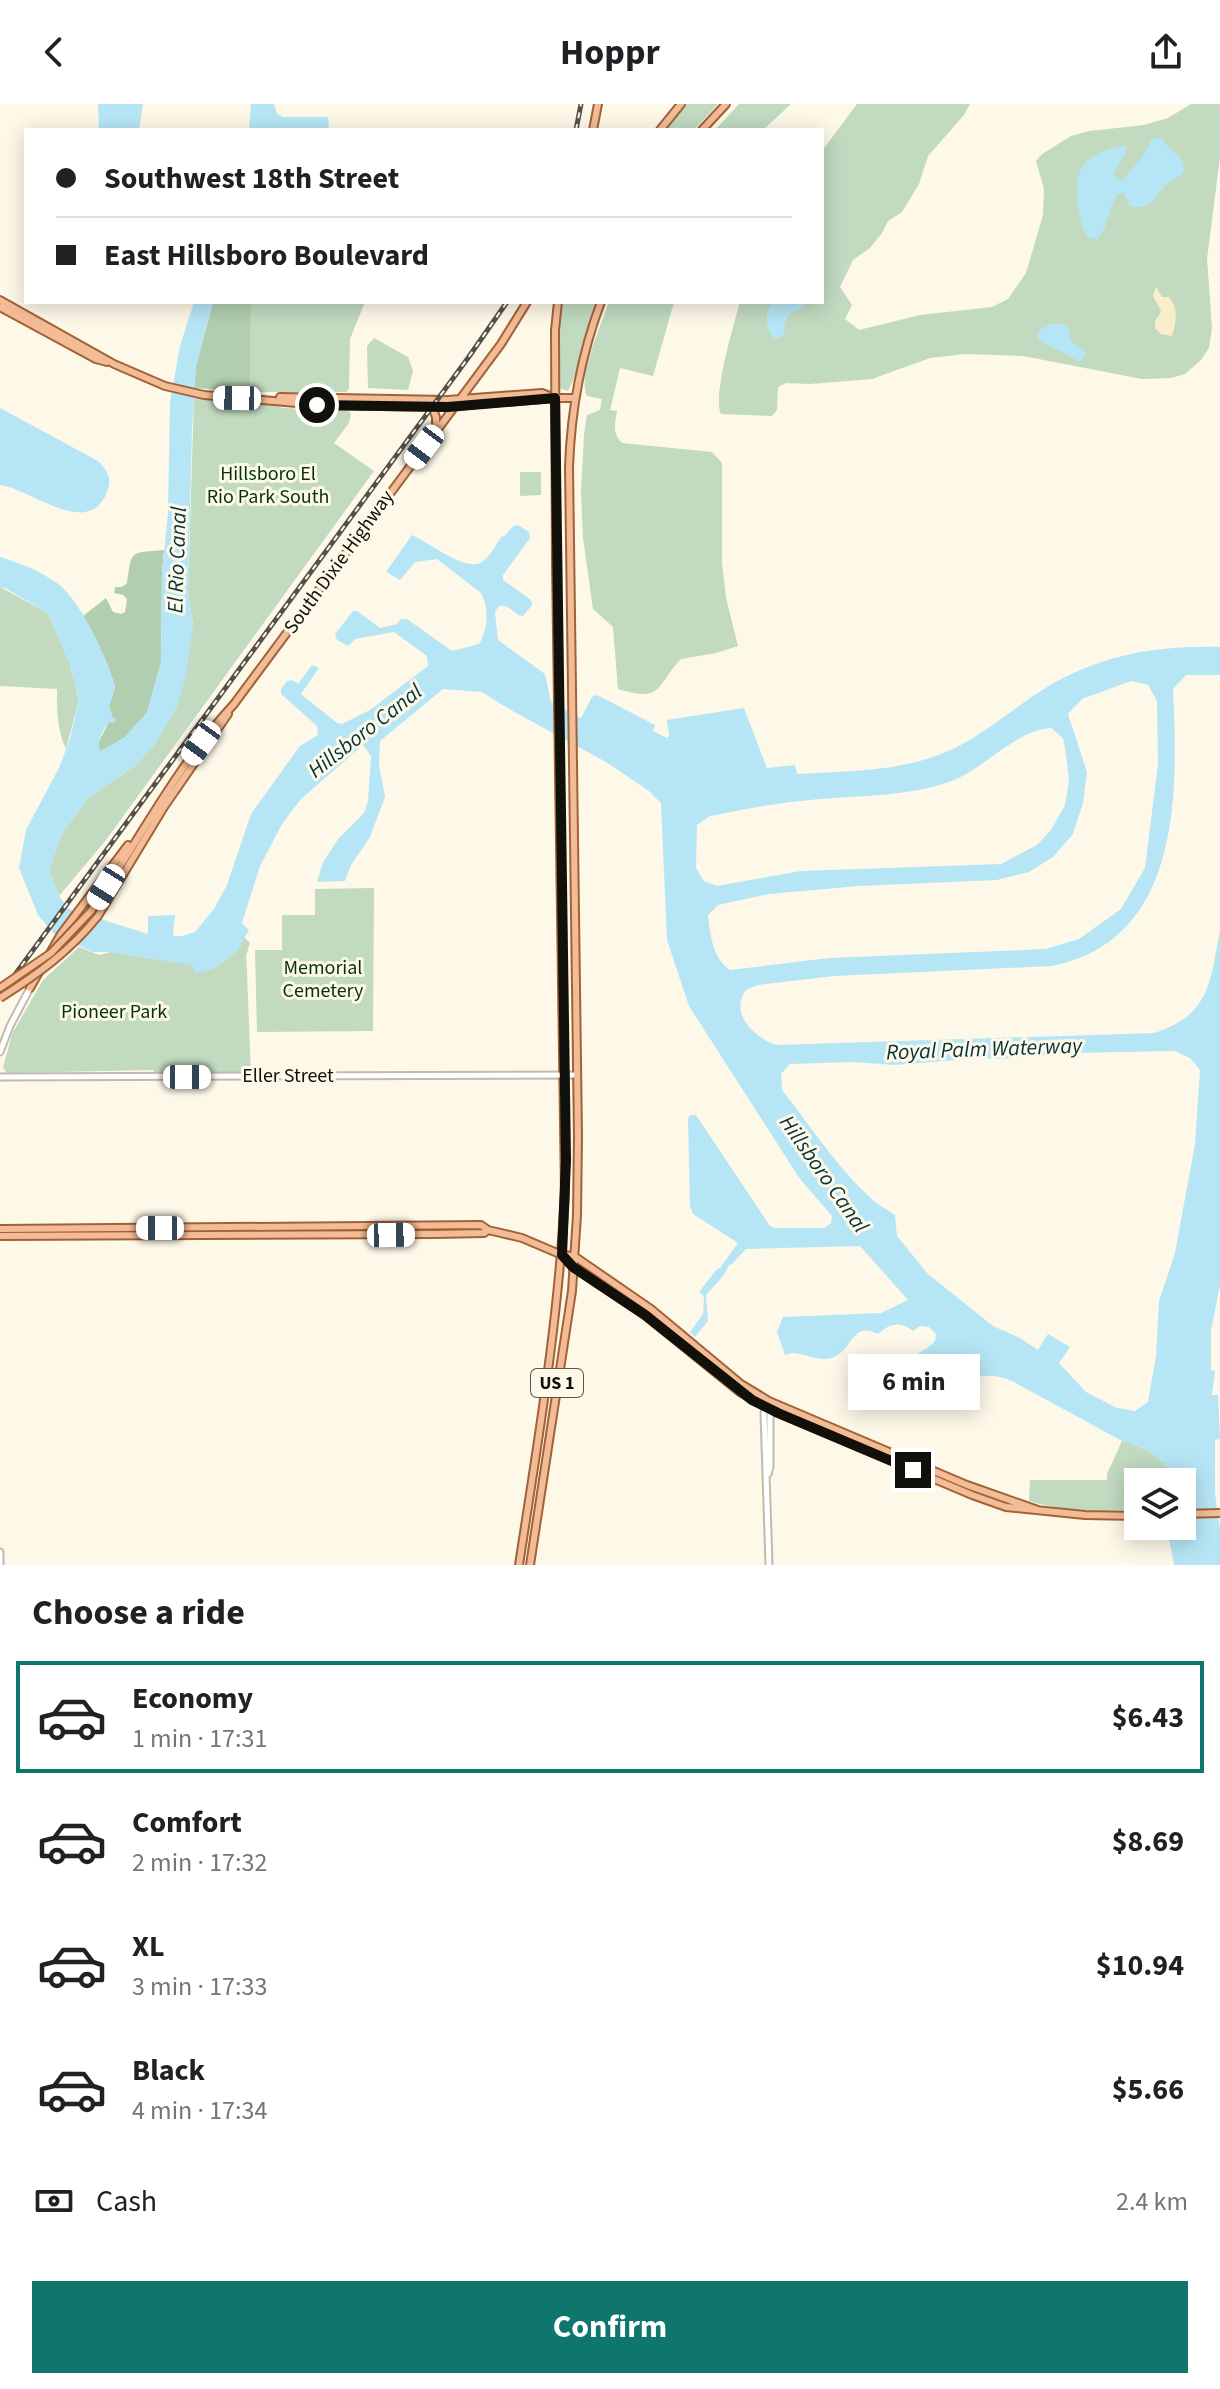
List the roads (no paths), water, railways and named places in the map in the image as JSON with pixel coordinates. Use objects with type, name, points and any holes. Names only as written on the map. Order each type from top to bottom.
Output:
[{"type":"main road","points":[[593,128],[598,104]]},
{"type":"main road","points":[[662,128],[681,104]]},
{"type":"main road","points":[[704,128],[726,104]]},
{"type":"main road","points":[[0,300],[114,364],[165,386],[204,395],[458,400],[542,393],[555,398]]},
{"type":"main road","name":"South Dixie Highway","points":[[139,833],[190,759],[501,344],[526,304]]},
{"type":"main road","name":"US 1","points":[[519,1565],[555,1328],[566,1169],[556,563],[558,304]]},
{"type":"main road","name":"US 1","points":[[528,1565],[572,1291],[578,1170],[569,467],[575,398],[600,304]]},
{"type":"main road","points":[[0,307],[96,359],[114,364]]},
{"type":"main road","points":[[255,398],[319,405],[432,407],[575,398]]},
{"type":"main road","points":[[432,407],[436,430]]},
{"type":"main road","points":[[556,542],[561,554],[570,558]]},
{"type":"main road","points":[[556,563],[566,568],[570,579]]},
{"type":"main road","name":"South Dixie Highway","points":[[0,998],[63,955],[98,916],[169,800],[221,728],[234,704]]},
{"type":"main road","points":[[139,833],[139,848]]},
{"type":"main road","points":[[30,988],[57,941],[122,851],[139,833]]},
{"type":"main road","points":[[0,988],[51,953],[91,911],[139,833]]},
{"type":"main road","points":[[561,867],[566,878],[575,883]]},
{"type":"main road","points":[[562,890],[569,893],[575,906]]},
{"type":"main road","points":[[563,971],[568,982],[576,985]]},
{"type":"main road","points":[[0,1229],[481,1225],[488,1230],[524,1238],[562,1255],[574,1256],[648,1312],[740,1392],[768,1406],[988,1501],[1021,1510],[1124,1516]]},
{"type":"main road","points":[[332,1235],[341,1228]]},
{"type":"main road","points":[[0,1236],[332,1235],[484,1233],[488,1230]]},
{"type":"main road","points":[[562,1255],[573,1267],[632,1307],[661,1318],[768,1406],[934,1471]]},
{"type":"main road","points":[[572,1291],[580,1279],[591,1279]]},
{"type":"main road","points":[[702,1361],[714,1367],[721,1366]]},
{"type":"main road","points":[[875,1454],[895,1458],[897,1455]]},
{"type":"main road","points":[[900,1465],[909,1463],[934,1471],[1038,1510]]},
{"type":"main road","points":[[1196,1514],[1220,1513]]},
{"type":"main road","points":[[524,1537],[531,1555]]},
{"type":"main road","points":[[521,1555],[528,1565]]},
{"type":"street","points":[[0,1052],[30,988]]},
{"type":"street","name":"Eller Street","points":[[0,1077],[577,1075]]},
{"type":"street","points":[[768,1406],[765,1467],[768,1475],[769,1565]]},
{"type":"street","points":[[0,1552],[0,1565]]},
{"type":"water","points":[[98,104],[143,104],[139,128],[99,128]]},
{"type":"water","points":[[251,104],[274,104],[277,114],[283,117],[328,117],[329,128],[249,128]]},
{"type":"water","points":[[1162,138],[1183,162],[1181,173],[1142,207],[1130,206],[1124,193],[1117,194],[1101,235],[1097,239],[1090,238],[1083,228],[1079,211],[1078,180],[1082,167],[1102,152],[1126,146],[1113,174],[1116,179],[1123,180],[1144,155],[1152,139]]},
{"type":"water","points":[[193,304],[212,304],[196,366],[188,591],[193,625],[186,675],[177,708],[155,744],[136,765],[88,798],[63,832],[50,873],[59,896],[69,909],[148,934],[148,916],[175,915],[173,936],[195,932],[214,909],[227,885],[251,814],[300,746],[318,735],[317,726],[281,694],[287,681],[298,684],[312,665],[319,668],[301,694],[342,724],[370,710],[428,666],[427,656],[394,632],[355,639],[348,646],[337,640],[335,634],[353,611],[380,628],[407,619],[452,651],[479,644],[486,618],[481,593],[437,559],[415,562],[400,580],[386,572],[412,535],[457,560],[475,564],[485,560],[513,526],[518,525],[529,532],[530,538],[503,575],[503,580],[531,600],[532,605],[523,616],[499,606],[495,612],[498,640],[545,674],[551,702],[581,718],[592,697],[597,695],[655,725],[653,731],[667,738],[667,720],[744,708],[767,768],[795,765],[797,774],[876,769],[934,757],[965,743],[1044,689],[1086,668],[1151,650],[1220,647],[1220,675],[1186,675],[1173,689],[1175,730],[1171,815],[1163,857],[1149,894],[1126,926],[1095,951],[1052,966],[834,976],[758,985],[746,990],[740,1008],[753,1031],[776,1045],[1154,1033],[1187,1016],[1205,994],[1220,930],[1220,1285],[1211,1331],[1211,1370],[1215,1371],[1212,1395],[1218,1395],[1220,1439],[1215,1440],[1215,1493],[1220,1529],[1220,1565],[1174,1565],[1169,1540],[1196,1540],[1196,1468],[1166,1468],[1146,1450],[1122,1441],[1012,1381],[998,1377],[971,1379],[941,1405],[932,1407],[917,1401],[908,1386],[907,1369],[913,1358],[935,1341],[936,1334],[929,1327],[920,1326],[913,1331],[904,1325],[895,1325],[878,1334],[863,1331],[842,1352],[829,1359],[791,1353],[785,1355],[777,1332],[783,1317],[881,1313],[908,1300],[860,1246],[746,1249],[706,1295],[708,1321],[695,1337],[690,1332],[703,1314],[704,1296],[699,1292],[738,1243],[693,1214],[690,1206],[690,1115],[696,1115],[770,1226],[824,1228],[831,1223],[832,1216],[800,1179],[689,1006],[667,940],[661,803],[649,791],[606,762],[482,692],[443,689],[380,741],[379,765],[385,797],[370,837],[351,865],[345,881],[317,882],[323,862],[339,838],[364,813],[368,801],[371,756],[363,745],[301,799],[282,824],[260,866],[242,923],[249,930],[236,952],[215,968],[196,974],[192,965],[93,952],[55,935],[38,915],[19,868],[26,830],[59,768],[79,700],[70,664],[48,613],[0,588],[0,557],[30,568],[66,591],[100,646],[115,687],[109,706],[116,719],[108,723],[102,733],[100,751],[124,738],[147,712],[161,662],[162,573],[168,513],[170,402],[180,346]],"holes":[[[1131,681],[1148,685],[1157,701],[1158,764],[1145,868],[1121,909],[1079,939],[1046,949],[829,958],[730,970],[716,953],[708,915],[718,905],[769,894],[859,886],[997,880],[1029,872],[1053,857],[1073,834],[1083,803],[1087,772],[1068,714],[1082,699]],[[1051,728],[1063,738],[1069,780],[1065,805],[1051,830],[1037,845],[1001,864],[801,871],[717,886],[704,881],[696,868],[697,825],[710,816],[790,802],[931,787],[962,776],[1038,730]],[[1175,1051],[1190,1058],[1200,1070],[1195,1144],[1175,1253],[1159,1301],[1156,1356],[1148,1402],[1135,1411],[1117,1408],[1086,1392],[1059,1363],[1070,1347],[1048,1334],[1038,1350],[993,1326],[928,1274],[897,1236],[895,1215],[876,1203],[849,1176],[782,1090],[781,1074],[790,1064],[853,1062],[895,1065],[1072,1053]]]},
{"type":"water","points":[[806,304],[801,310],[789,315],[784,335],[776,339],[767,321],[770,306]]},
{"type":"water","points":[[1051,324],[1067,326],[1071,340],[1086,352],[1083,360],[1077,361],[1039,341],[1037,335],[1040,330]]},
{"type":"water","points":[[0,408],[98,461],[109,477],[108,489],[100,504],[88,511],[75,512],[0,485]]},
{"type":"railway","points":[[576,128],[581,104]]},
{"type":"railway","points":[[0,995],[506,304]]},
{"type":"park label","name":"Hillsboro El Rio Park South","points":[[268,486]]},
{"type":"park label","name":"Memorial Cemetery","points":[[323,980]]},
{"type":"park label","name":"Pioneer Park","points":[[114,1012]]},
{"type":"water label","name":"El Rio Canal","points":[[177,560]]},
{"type":"water label","name":"Hillsboro Canal","points":[[365,731]]},
{"type":"water label","name":"Royal Palm Waterway","points":[[984,1049]]},
{"type":"water label","name":"Hillsboro Canal","points":[[824,1174]]}]
